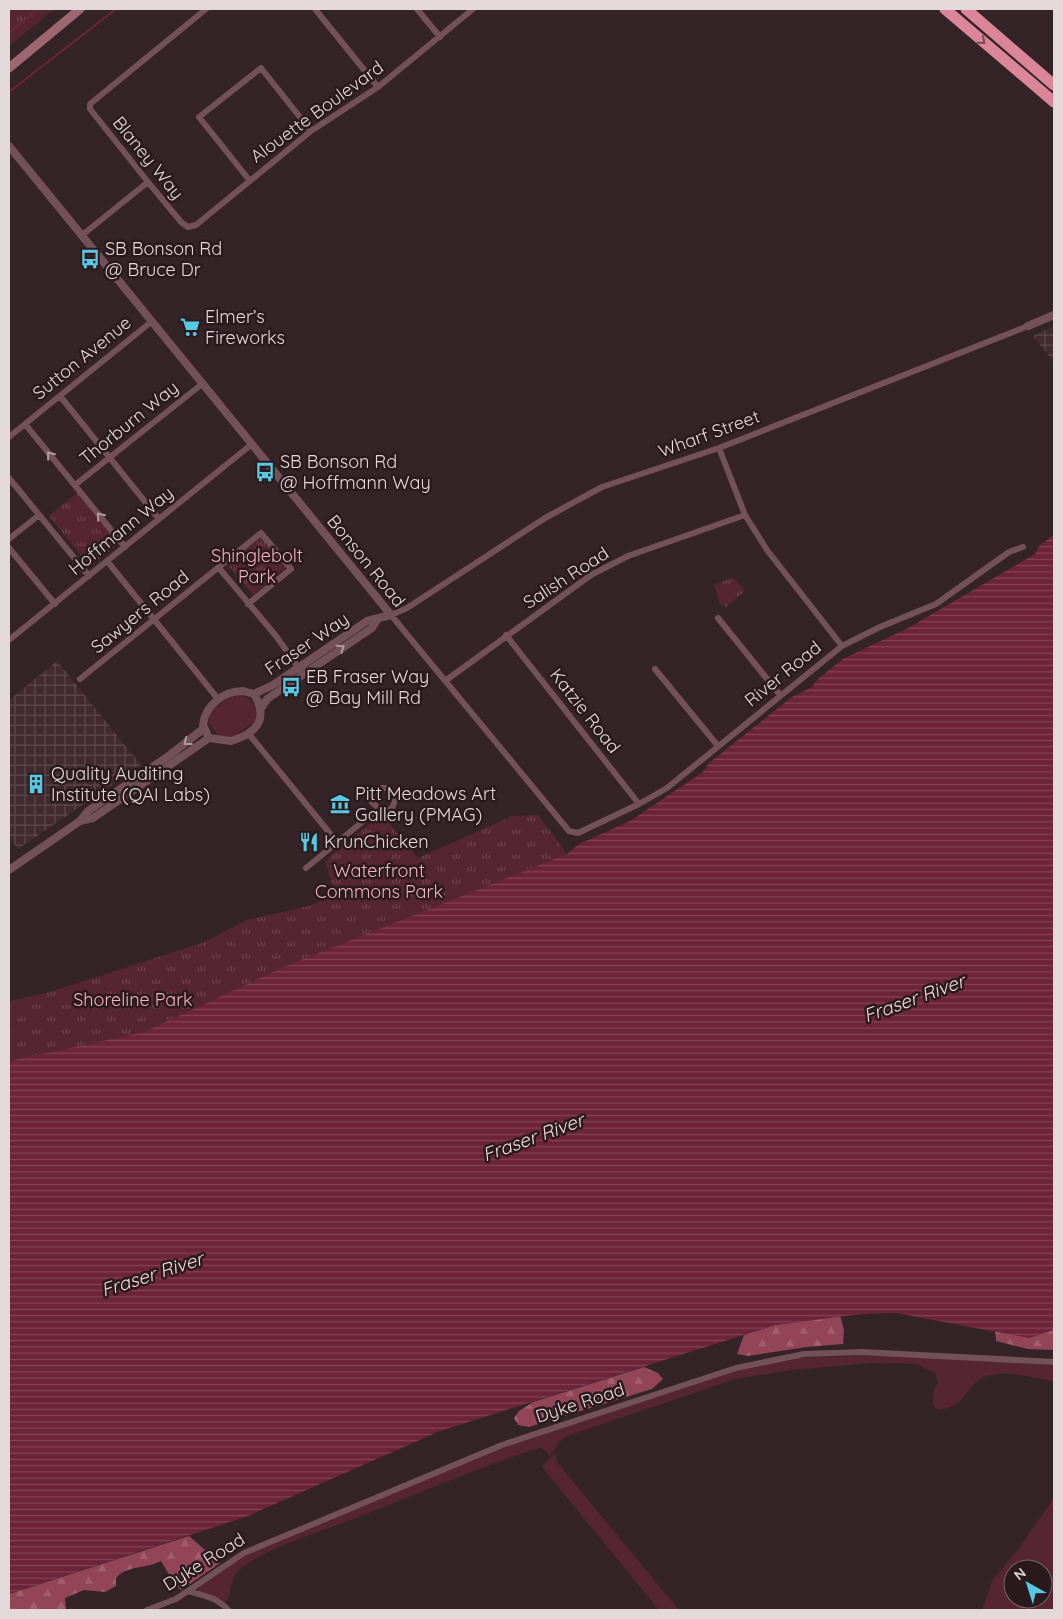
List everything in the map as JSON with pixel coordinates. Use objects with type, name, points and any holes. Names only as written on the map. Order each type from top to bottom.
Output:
[{"type":"highway","points":[[945,9],[1054,102]]},
{"type":"highway","points":[[966,9],[1054,84]]},
{"type":"main road","points":[[9,68],[80,9]]},
{"type":"street","name":"Blaney Way","points":[[188,227],[181,222],[90,110],[90,104],[206,9]]},
{"type":"street","points":[[315,9],[378,87]]},
{"type":"street","points":[[417,9],[440,37]]},
{"type":"street","name":"Alouette Boulevard","points":[[188,227],[196,225],[311,131],[378,87],[473,9]]},
{"type":"street","points":[[250,181],[199,117],[261,68],[311,131]]},
{"type":"street","name":"Bonson Road","points":[[9,146],[569,831]]},
{"type":"street","points":[[82,236],[148,182]]},
{"type":"street","name":"Wharf Street","points":[[391,615],[407,608],[575,500],[602,487],[719,448],[1054,315]]},
{"type":"street","name":"Sutton Avenue","points":[[9,437],[151,322]]},
{"type":"street","name":"Thorburn Way","points":[[75,485],[202,384]]},
{"type":"street","points":[[60,396],[159,519]]},
{"type":"street","points":[[25,424],[125,547]]},
{"type":"street","name":"Hoffmann Way","points":[[9,640],[252,444]]},
{"type":"street","points":[[719,448],[745,515],[767,550],[842,646]]},
{"type":"street","points":[[9,478],[89,576]]},
{"type":"street","points":[[9,539],[39,515]]},
{"type":"street","name":"Salish Road","points":[[445,681],[577,584],[628,556],[745,515]]},
{"type":"street","name":"Sawyers Road","points":[[80,679],[261,533],[291,569],[248,604]]},
{"type":"street","name":"River Road","points":[[569,831],[578,833],[639,804],[682,776],[842,646],[936,604],[1009,552],[1023,547]]},
{"type":"street","points":[[9,548],[55,604]]},
{"type":"street","points":[[107,561],[218,699]]},
{"type":"street","points":[[218,568],[276,636],[301,671]]},
{"type":"street","name":"Fraser Way","points":[[254,694],[301,671],[372,628],[376,620],[391,615]]},
{"type":"street","points":[[718,618],[780,696]]},
{"type":"street","name":"Katzie Road","points":[[506,635],[639,804]]},
{"type":"street","points":[[655,669],[718,746]]},
{"type":"street","name":"Fraser Way","points":[[262,707],[268,699],[301,671]]},
{"type":"street","points":[[80,821],[93,818],[209,738],[231,741],[248,732],[260,721],[262,707],[254,694],[235,692],[218,699],[205,712],[203,729],[209,738]]},
{"type":"street","points":[[9,870],[80,821],[88,811],[170,755],[203,729]]},
{"type":"street","points":[[248,732],[337,842]]},
{"type":"street","points":[[306,868],[378,809]]},
{"type":"street","name":"Dyke Road","points":[[147,1610],[188,1591],[244,1553],[493,1448],[736,1368],[804,1354],[862,1352],[1054,1362]]},
{"type":"street","points":[[188,1591],[207,1596],[223,1604],[228,1610]]},
{"type":"shaded area","points":[[1054,326],[1054,362],[1033,336]]},
{"type":"shaded area","points":[[57,661],[141,765],[18,849],[9,837],[9,700]]},
{"type":"green space","points":[[9,9],[54,9],[9,46]]},
{"type":"green space","points":[[78,492],[119,543],[90,567],[49,516]]},
{"type":"green space","name":"Shinglebolt Park","points":[[261,537],[286,567],[253,595],[228,565]]},
{"type":"green space","points":[[733,577],[745,591],[726,607],[720,604],[714,585]]},
{"type":"green space","points":[[239,695],[244,696],[253,703],[257,720],[234,736],[220,737],[208,723],[211,711],[226,700]]},
{"type":"green space","points":[[538,815],[567,854],[286,966],[144,1032],[9,1061],[9,1001],[47,993],[202,943],[247,920],[309,906],[335,895],[325,861],[375,819],[387,821],[418,858],[512,816]]},
{"type":"green space","points":[[840,1315],[844,1330],[843,1344],[807,1347],[748,1356],[737,1354],[744,1335],[775,1325]]},
{"type":"green space","points":[[1054,1329],[1054,1350],[1028,1349],[996,1341],[995,1330]]},
{"type":"green space","points":[[877,1355],[1054,1365],[1054,1381],[1010,1374],[984,1377],[955,1405],[938,1410],[933,1405],[933,1392],[938,1382],[935,1373],[917,1364],[872,1363],[793,1370],[735,1379],[573,1434],[562,1439],[550,1456],[543,1448],[539,1448],[515,1456],[279,1547],[254,1560],[238,1572],[232,1581],[226,1602],[197,1590],[198,1586],[252,1552],[485,1454],[741,1369],[796,1358]]},
{"type":"green space","points":[[644,1367],[658,1373],[663,1379],[652,1389],[529,1427],[518,1425],[514,1418],[519,1411],[533,1402]]},
{"type":"green space","points":[[555,1453],[557,1462],[679,1610],[659,1610],[542,1467]]},
{"type":"green space","points":[[1054,1498],[1054,1610],[982,1610],[992,1581],[1003,1568],[1003,1609],[1053,1609],[1053,1559],[1010,1559]]},
{"type":"green space","points":[[189,1536],[220,1563],[181,1590],[175,1585],[161,1561],[120,1574],[116,1578],[116,1586],[105,1592],[84,1590],[65,1598],[66,1610],[9,1610],[9,1594]]},
{"type":"water","name":"Fraser River","points":[[1054,535],[1054,1330],[1029,1338],[896,1313],[851,1315],[775,1325],[440,1431],[248,1516],[9,1594],[9,1061],[144,1032],[286,966],[567,854],[579,844],[630,821],[703,772],[709,763],[792,697],[812,687],[818,679],[843,659],[910,627],[1035,554],[1040,545]]},
{"type":"waterway","points":[[9,33],[38,9]]},
{"type":"waterway","points":[[9,92],[116,9]]},
{"type":"place","name":"SB Bonson Rd @ Bruce Dr","points":[[90,259]]},
{"type":"place","name":"Elmer’s Fireworks","points":[[190,327]]},
{"type":"place","name":"SB Bonson Rd @ Hoffmann Way","points":[[265,472]]},
{"type":"place","name":"EB Fraser Way @ Bay Mill Rd","points":[[291,687]]},
{"type":"place","name":"Quality Auditing Institute (QAI Labs)","points":[[36,784]]},
{"type":"place","name":"Pitt Meadows Art Gallery (PMAG)","points":[[340,804]]},
{"type":"place","name":"KrunChicken","points":[[309,842]]},
{"type":"park label","name":"Waterfront Commons Park","points":[[379,881]]},
{"type":"park label","name":"Shoreline Park","points":[[133,1000]]}]
